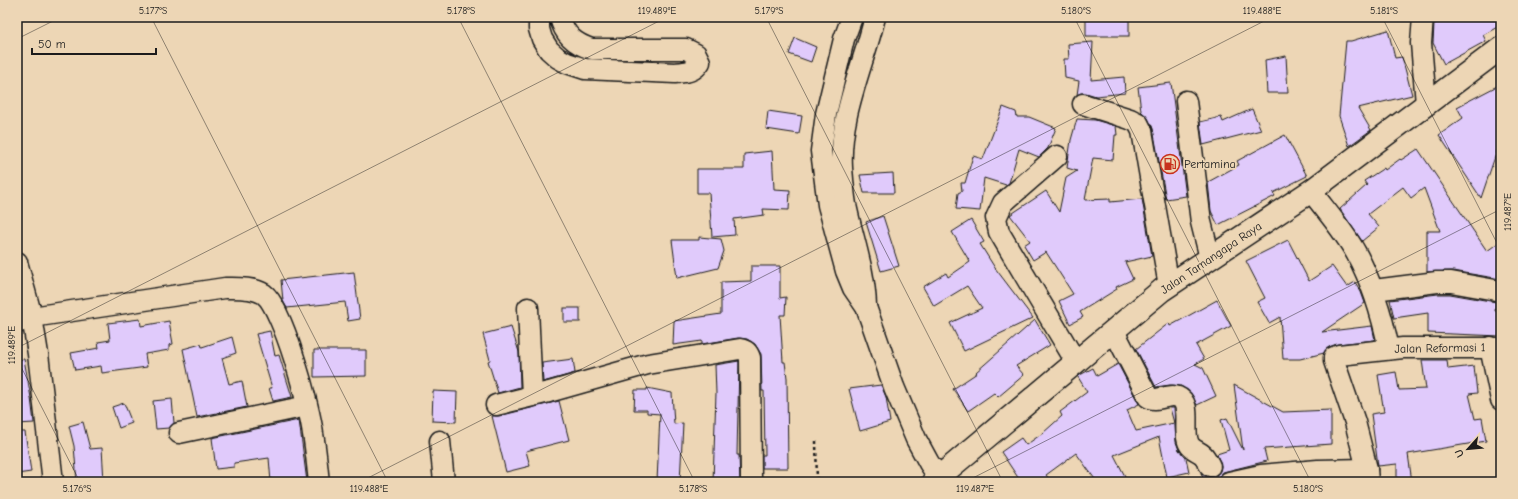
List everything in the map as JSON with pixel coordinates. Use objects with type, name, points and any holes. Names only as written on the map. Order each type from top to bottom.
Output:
[{"type":"main road","name":"Jalan Tamangapa Raya","points":[[938,480],[1076,362],[1169,286],[1311,191],[1501,48]]},
{"type":"street","points":[[539,17],[539,29],[542,39],[549,50],[558,58],[585,69],[675,73],[689,72],[696,68],[700,62],[696,54],[686,49],[592,49],[582,46],[571,38],[561,22],[542,39]]},
{"type":"street","points":[[852,17],[844,39],[826,114],[821,151],[828,205],[840,254],[853,288],[866,307],[894,387],[916,439],[938,480]]},
{"type":"street","points":[[866,307],[866,287],[846,203],[842,167],[842,143],[846,117],[875,17]]},
{"type":"street","points":[[1423,17],[1421,43],[1426,104]]},
{"type":"street","points":[[1186,101],[1201,222],[1210,258]]},
{"type":"street","points":[[1084,104],[1130,119],[1138,123],[1142,131],[1169,286]]},
{"type":"street","points":[[1057,156],[1002,202],[996,218],[999,232],[1076,362]]},
{"type":"street","name":"Jalan Reformasi 1","points":[[1311,191],[1356,253],[1374,290],[1383,320],[1389,349],[1495,348]]},
{"type":"street","points":[[17,262],[24,320],[38,354],[53,482]]},
{"type":"street","points":[[1374,290],[1437,282],[1451,282],[1501,291]]},
{"type":"street","points":[[24,320],[225,288],[248,288],[264,294],[275,310],[288,338],[308,406],[313,432],[318,482]]},
{"type":"street","points":[[528,308],[532,396]]},
{"type":"street","points":[[1114,331],[1148,397],[1152,399],[1177,396],[1182,399],[1186,408],[1186,435],[1189,444],[1194,450],[1203,454],[1210,466]]},
{"type":"street","points":[[1495,348],[1501,400]]},
{"type":"street","points":[[496,405],[648,364],[740,349],[745,350],[749,354],[750,358],[751,482]]},
{"type":"street","points":[[1229,482],[1261,475],[1318,470],[1368,476],[1354,416],[1333,359],[1339,355],[1389,349]]},
{"type":"street","points":[[179,433],[308,406]]},
{"type":"street","points":[[440,441],[444,482]]},
{"type":"path","points":[[816,441],[817,482]]},
{"type":"building","points":[[1086,17],[1129,17],[1129,36],[1086,36]]},
{"type":"building","points":[[1446,17],[1501,17],[1501,25],[1483,35],[1486,41],[1444,64],[1433,43],[1434,24]]},
{"type":"building","points":[[1388,30],[1395,58],[1402,57],[1412,95],[1358,108],[1371,130],[1349,146],[1339,116],[1346,41],[1351,41]]},
{"type":"building","points":[[795,38],[816,47],[811,62],[789,54]]},
{"type":"building","points":[[1093,42],[1091,80],[1124,77],[1125,93],[1096,96],[1081,93],[1077,95],[1079,81],[1065,78],[1064,59],[1069,59],[1068,44]]},
{"type":"building","points":[[1286,56],[1288,93],[1267,93],[1265,60]]},
{"type":"building","points":[[1171,83],[1186,196],[1166,199],[1153,129],[1148,118],[1141,111],[1138,87]]},
{"type":"building","points":[[1501,84],[1501,139],[1481,198],[1439,135],[1463,118],[1457,107]]},
{"type":"building","points":[[1003,107],[1016,112],[1017,117],[1029,117],[1056,128],[1048,148],[1039,157],[1019,149],[1009,183],[1006,185],[984,178],[980,211],[956,209],[958,193],[962,191],[961,183],[965,183],[973,156],[983,159]]},
{"type":"building","points":[[1252,109],[1261,130],[1203,145],[1200,122],[1221,117],[1223,122]]},
{"type":"building","points":[[768,111],[802,116],[799,134],[766,129]]},
{"type":"building","points":[[1077,119],[1095,120],[1116,126],[1117,135],[1115,135],[1113,160],[1093,158],[1085,200],[1110,199],[1110,202],[1142,199],[1152,256],[1125,262],[1133,279],[1116,287],[1117,289],[1080,312],[1083,317],[1070,324],[1059,301],[1073,294],[1046,252],[1033,260],[1024,245],[1030,241],[1010,215],[1046,191],[1059,212],[1066,178],[1077,171],[1067,168],[1071,140]]},
{"type":"building","points":[[1285,135],[1307,176],[1273,193],[1275,196],[1218,225],[1211,211],[1208,182],[1239,165],[1237,161]]},
{"type":"building","points":[[1418,149],[1487,251],[1501,241],[1501,279],[1453,271],[1427,272],[1427,231],[1440,231],[1424,188],[1411,198],[1403,187],[1368,214],[1379,227],[1362,241],[1340,209],[1367,185],[1364,181],[1384,168],[1385,170],[1400,159],[1401,160]]},
{"type":"building","points":[[772,151],[774,189],[790,190],[789,210],[763,209],[764,215],[734,219],[735,235],[712,237],[709,193],[697,193],[697,169],[744,169],[744,154]]},
{"type":"building","points":[[893,173],[894,193],[864,193],[860,175]]},
{"type":"building","points":[[883,216],[899,266],[881,271],[866,222]]},
{"type":"building","points":[[971,220],[984,242],[980,244],[995,268],[1033,318],[964,351],[950,323],[982,308],[967,286],[934,306],[923,287],[946,273],[948,277],[970,262],[952,232]]},
{"type":"building","points":[[699,237],[721,239],[724,251],[718,268],[677,278],[672,240],[699,240]]},
{"type":"building","points":[[1288,240],[1309,281],[1332,266],[1347,287],[1355,282],[1361,292],[1365,303],[1322,332],[1372,326],[1375,340],[1338,344],[1329,347],[1324,353],[1300,359],[1283,359],[1280,317],[1269,323],[1257,302],[1265,298],[1246,261]]},
{"type":"building","points":[[751,266],[780,266],[780,298],[786,297],[785,315],[780,315],[783,362],[785,362],[787,378],[788,468],[762,468],[762,455],[765,455],[764,391],[762,391],[761,354],[755,344],[747,339],[738,338],[702,344],[702,341],[673,345],[674,321],[721,314],[721,282],[751,281]]},
{"type":"building","points":[[354,272],[360,319],[348,321],[345,302],[287,308],[283,301],[281,280]]},
{"type":"building","points":[[1450,294],[1496,302],[1495,311],[1501,312],[1501,336],[1428,333],[1428,313],[1394,318],[1390,300]]},
{"type":"building","points":[[1217,300],[1231,326],[1196,345],[1204,359],[1195,364],[1203,368],[1216,396],[1197,405],[1192,395],[1181,386],[1170,385],[1156,387],[1136,349],[1169,323],[1170,326]]},
{"type":"building","points":[[564,308],[580,308],[580,322],[564,322]]},
{"type":"building","points":[[140,319],[141,326],[169,321],[173,344],[169,345],[169,350],[145,354],[147,367],[102,373],[101,366],[75,370],[71,353],[99,348],[98,342],[110,340],[108,323]]},
{"type":"building","points":[[1035,320],[1050,345],[1016,366],[1024,375],[998,397],[994,393],[968,411],[953,389],[977,373],[976,372]]},
{"type":"building","points":[[511,327],[519,352],[520,387],[498,393],[488,361],[490,360],[483,334]]},
{"type":"building","points":[[270,331],[275,356],[279,355],[292,397],[273,401],[269,388],[272,388],[256,334]]},
{"type":"building","points":[[232,337],[236,353],[222,358],[229,384],[242,381],[247,407],[197,417],[183,349],[201,344],[202,347]]},
{"type":"building","points":[[314,350],[366,350],[366,376],[314,377]]},
{"type":"building","points":[[24,359],[34,423],[17,424],[17,360]]},
{"type":"building","points":[[573,359],[575,373],[543,382],[542,363]]},
{"type":"building","points":[[1422,360],[1447,360],[1448,369],[1474,366],[1477,393],[1469,394],[1475,419],[1482,418],[1486,441],[1408,454],[1412,482],[1397,482],[1397,464],[1378,466],[1371,414],[1384,412],[1378,375],[1396,372],[1399,390],[1426,389]]},
{"type":"building","points":[[739,361],[737,455],[739,455],[740,482],[713,482],[716,393],[715,365]]},
{"type":"building","points":[[1118,364],[1139,404],[1127,410],[1136,431],[1174,423],[1170,408],[1174,408],[1176,442],[1179,450],[1186,458],[1189,472],[1167,477],[1159,437],[1114,455],[1128,482],[1097,482],[1076,453],[1046,475],[1051,482],[1021,482],[1001,452],[1021,438],[1026,445],[1043,433],[1062,416],[1060,412],[1087,392],[1078,377],[1080,375],[1093,368],[1097,376]]},
{"type":"building","points":[[881,385],[886,397],[890,422],[860,431],[849,389]]},
{"type":"building","points":[[1234,385],[1283,412],[1331,410],[1331,444],[1264,449],[1267,461],[1223,472],[1217,482],[1205,482],[1201,473],[1210,477],[1216,476],[1220,471],[1221,466],[1217,454],[1229,450],[1221,420],[1227,418],[1243,450]]},
{"type":"building","points":[[647,388],[672,393],[674,424],[683,423],[680,482],[657,482],[660,414],[647,413],[647,410],[634,410],[635,390],[647,390]]},
{"type":"building","points":[[433,391],[457,392],[456,422],[432,421]]},
{"type":"building","points":[[172,399],[174,423],[169,428],[156,429],[153,401]]},
{"type":"building","points":[[559,401],[569,440],[526,451],[530,466],[506,472],[492,416],[499,416]]},
{"type":"building","points":[[124,403],[132,423],[119,428],[112,407]]},
{"type":"building","points":[[299,420],[307,482],[271,482],[269,458],[234,463],[234,467],[216,469],[212,438]]},
{"type":"building","points":[[83,422],[90,449],[102,448],[104,482],[77,482],[74,446],[69,426]]},
{"type":"building","points":[[17,432],[25,432],[31,472],[17,474]]},
{"type":"place","name":"Pertamina","points":[[1170,164]]}]
